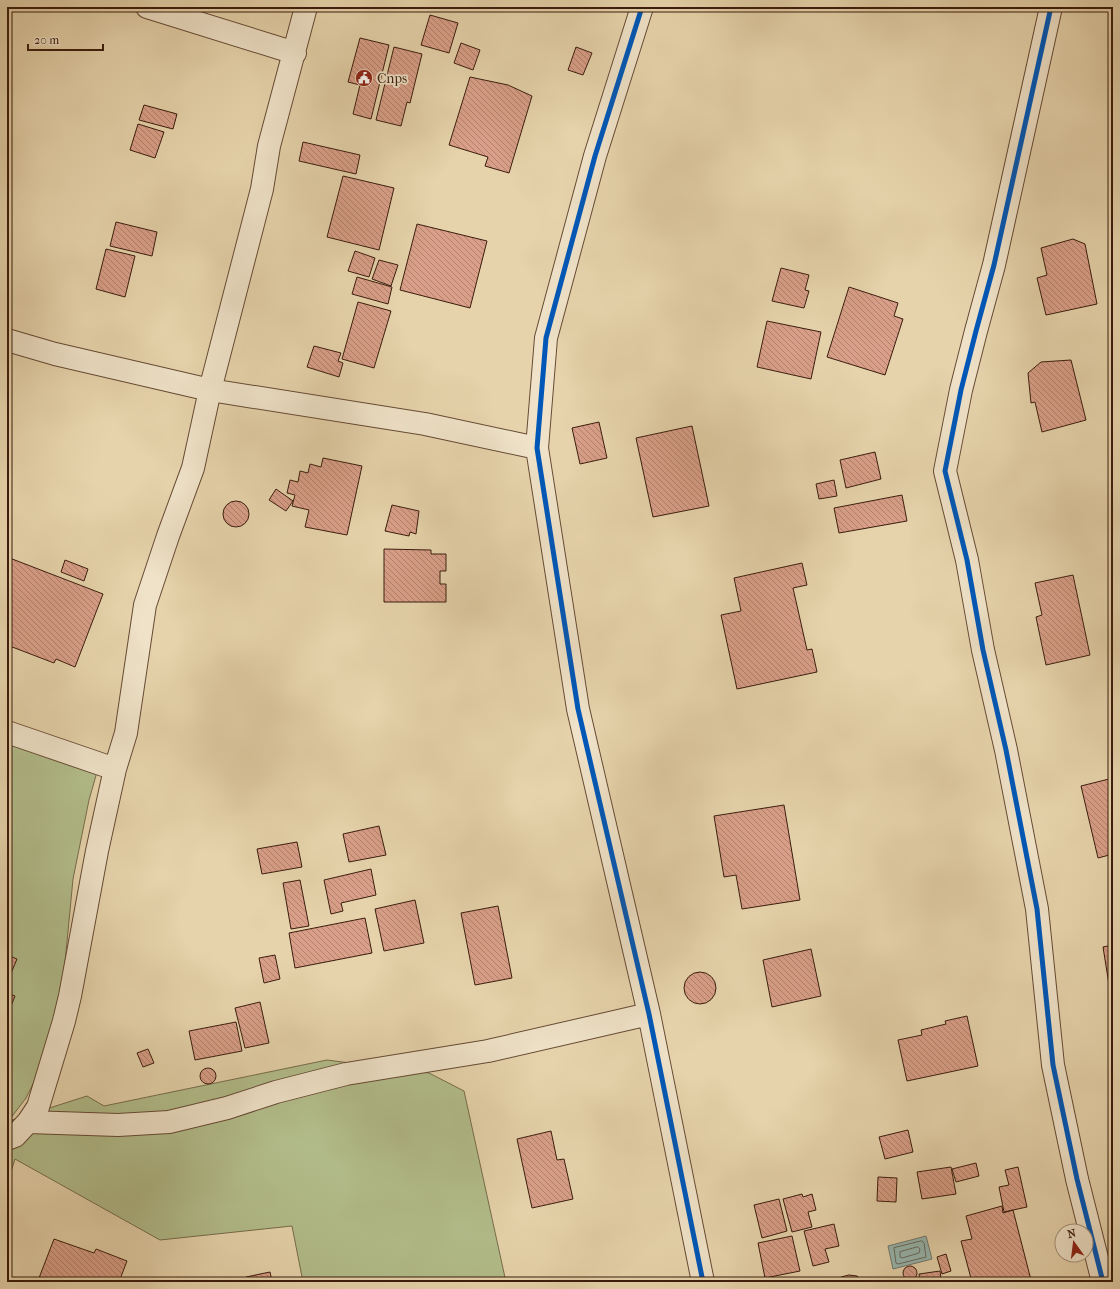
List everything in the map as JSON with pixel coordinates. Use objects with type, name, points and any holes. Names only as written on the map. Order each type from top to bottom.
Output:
[{"type":"street","points":[[147,7],[295,53]]},
{"type":"street","points":[[7,1139],[15,1136],[28,1122],[38,1107],[64,1021],[97,851],[126,733],[145,605],[193,468],[210,390],[262,189],[269,146],[295,53],[306,7]]},
{"type":"street","points":[[642,7],[595,156],[546,338],[537,448],[578,709],[649,1014],[703,1282]]},
{"type":"street","points":[[1051,7],[994,265],[961,390],[945,472],[967,560],[983,650],[1006,750],[1037,909],[1052,1065],[1077,1180],[1103,1282]]},
{"type":"street","points":[[7,340],[55,354],[210,390],[425,424],[537,448]]},
{"type":"street","points":[[7,732],[116,769]]},
{"type":"street","points":[[28,1122],[118,1125],[169,1122],[227,1108],[276,1092],[346,1074],[488,1051],[649,1014]]},
{"type":"green space","points":[[7,732],[99,765],[89,800],[73,879],[62,994],[36,1078],[26,1098],[10,1119],[14,1146],[12,1120],[87,1096],[104,1106],[327,1060],[429,1073],[464,1091],[506,1282],[464,1282],[462,1280],[452,1282],[303,1282],[292,1226],[160,1240],[15,1159],[7,1184]]},
{"type":"water","points":[[926,1236],[932,1259],[893,1269],[888,1246]]},
{"type":"building","points":[[538,7],[557,7],[553,11],[541,11]]},
{"type":"building","points":[[430,15],[458,23],[449,53],[421,45]]},
{"type":"building","points":[[360,38],[389,45],[371,119],[353,114],[360,85],[348,82]]},
{"type":"building","points":[[461,43],[480,50],[473,70],[454,63]]},
{"type":"building","points":[[394,47],[422,54],[410,103],[407,102],[401,126],[376,120]]},
{"type":"building","points":[[576,47],[592,53],[583,75],[568,70]]},
{"type":"building","points":[[470,77],[508,85],[532,96],[509,173],[485,166],[488,157],[449,145]]},
{"type":"building","points":[[144,105],[177,114],[173,129],[139,120]]},
{"type":"building","points":[[138,124],[164,132],[155,158],[130,150]]},
{"type":"building","points":[[303,142],[360,155],[356,174],[299,161]]},
{"type":"building","points":[[343,176],[394,188],[379,250],[327,237]]},
{"type":"building","points":[[116,222],[157,232],[152,256],[110,246]]},
{"type":"building","points":[[417,224],[487,241],[470,308],[400,290]]},
{"type":"building","points":[[1073,239],[1085,244],[1097,304],[1046,315],[1037,278],[1047,275],[1041,248]]},
{"type":"building","points":[[106,249],[135,256],[125,297],[96,289]]},
{"type":"building","points":[[355,251],[375,258],[369,277],[348,271]]},
{"type":"building","points":[[379,260],[398,265],[391,286],[372,279]]},
{"type":"building","points":[[781,268],[809,275],[805,290],[809,291],[804,308],[772,301]]},
{"type":"building","points":[[357,277],[392,287],[388,304],[352,294]]},
{"type":"building","points":[[849,287],[898,303],[894,316],[903,319],[885,375],[827,357]]},
{"type":"building","points":[[358,302],[391,311],[374,368],[342,359]]},
{"type":"building","points":[[767,321],[821,332],[811,379],[757,367]]},
{"type":"building","points":[[314,346],[341,353],[338,361],[343,363],[339,377],[307,367]]},
{"type":"building","points":[[1071,360],[1086,420],[1042,432],[1035,402],[1031,403],[1028,373],[1041,362]]},
{"type":"building","points":[[599,422],[607,458],[580,464],[572,428]]},
{"type":"building","points":[[692,426],[709,506],[653,517],[636,438]]},
{"type":"building","points":[[875,452],[881,479],[846,488],[840,460]]},
{"type":"building","points":[[323,458],[362,466],[347,535],[305,527],[309,510],[292,506],[295,495],[287,493],[290,480],[298,482],[300,471],[308,473],[310,464],[321,467]]},
{"type":"building","points":[[834,480],[837,496],[819,499],[816,484]]},
{"type":"building","points":[[276,489],[293,501],[286,511],[269,500]]},
{"type":"building","points":[[902,495],[907,521],[839,533],[834,508]]},
{"type":"building","points":[[236,501],[245,505],[249,514],[245,523],[236,527],[227,523],[223,514],[227,505]]},
{"type":"building","points":[[392,505],[419,511],[416,534],[410,532],[409,536],[385,531]]},
{"type":"building","points":[[384,549],[431,550],[431,554],[446,554],[446,571],[440,571],[440,584],[446,584],[446,602],[384,602]]},
{"type":"building","points":[[7,557],[103,594],[75,667],[56,659],[54,663],[7,645]]},
{"type":"building","points":[[65,560],[88,569],[84,581],[61,572]]},
{"type":"building","points":[[802,563],[807,585],[793,588],[807,650],[812,649],[817,672],[737,689],[721,615],[741,611],[734,578]]},
{"type":"building","points":[[1073,575],[1090,655],[1046,665],[1036,617],[1042,615],[1035,583]]},
{"type":"building","points":[[1113,778],[1113,854],[1098,858],[1081,786]]},
{"type":"building","points":[[784,805],[800,900],[742,909],[736,875],[724,877],[714,816]]},
{"type":"building","points":[[379,826],[386,855],[349,862],[343,834]]},
{"type":"building","points":[[297,842],[302,867],[262,874],[257,849]]},
{"type":"building","points":[[371,869],[376,895],[341,903],[343,911],[331,914],[324,880]]},
{"type":"building","points":[[300,880],[309,926],[291,929],[283,883]]},
{"type":"building","points":[[415,900],[424,943],[384,951],[375,909]]},
{"type":"building","points":[[498,906],[512,978],[475,985],[461,913]]},
{"type":"building","points":[[365,918],[372,953],[295,968],[289,933]]},
{"type":"building","points":[[1113,945],[1113,990],[1110,991],[1103,947]]},
{"type":"building","points":[[811,949],[821,996],[772,1007],[763,960]]},
{"type":"building","points":[[7,955],[17,959],[9,978],[7,978]]},
{"type":"building","points":[[275,955],[280,979],[264,983],[259,958]]},
{"type":"building","points":[[697,972],[703,972],[713,979],[716,988],[715,994],[709,1001],[703,1004],[697,1004],[687,997],[684,991],[684,985],[691,975]]},
{"type":"building","points":[[7,993],[15,996],[7,1016]]},
{"type":"building","points":[[260,1002],[269,1043],[245,1048],[235,1008]]},
{"type":"building","points":[[967,1016],[978,1066],[907,1081],[898,1040],[922,1035],[921,1030],[946,1024],[945,1021]]},
{"type":"building","points":[[236,1022],[242,1051],[195,1060],[189,1031]]},
{"type":"building","points":[[148,1049],[154,1063],[143,1067],[137,1053]]},
{"type":"building","points":[[205,1068],[211,1068],[216,1073],[214,1082],[211,1084],[205,1084],[200,1079],[200,1073]]},
{"type":"building","points":[[908,1130],[913,1152],[885,1159],[879,1137]]},
{"type":"building","points":[[551,1131],[557,1160],[564,1159],[573,1199],[532,1208],[517,1139]]},
{"type":"building","points":[[976,1163],[979,1176],[956,1182],[952,1169]]},
{"type":"building","points":[[951,1167],[956,1194],[922,1199],[917,1172]]},
{"type":"building","points":[[1018,1167],[1027,1207],[1004,1212],[999,1187],[1009,1185],[1005,1170]]},
{"type":"building","points":[[878,1177],[897,1178],[896,1202],[877,1201]]},
{"type":"building","points":[[802,1194],[803,1197],[812,1194],[816,1210],[808,1212],[812,1227],[792,1232],[783,1199]]},
{"type":"building","points":[[779,1199],[787,1231],[762,1238],[754,1205]]},
{"type":"building","points":[[1002,1206],[1003,1213],[1013,1210],[1031,1280],[1023,1282],[972,1282],[961,1241],[972,1239],[966,1216]]},
{"type":"building","points":[[834,1224],[839,1246],[825,1249],[829,1262],[813,1266],[804,1231]]},
{"type":"building","points":[[792,1236],[800,1271],[765,1278],[758,1243]]},
{"type":"building","points":[[54,1239],[94,1253],[96,1249],[127,1261],[119,1282],[48,1282],[39,1278]]},
{"type":"building","points":[[946,1254],[951,1271],[942,1274],[937,1257]]},
{"type":"building","points":[[910,1266],[915,1268],[917,1273],[915,1278],[910,1280],[905,1278],[903,1273],[905,1268]]},
{"type":"building","points":[[940,1271],[941,1278],[920,1282],[919,1274]]},
{"type":"building","points":[[270,1272],[272,1281],[247,1282],[246,1277]]},
{"type":"building","points":[[849,1275],[857,1276],[864,1282],[837,1282],[841,1277]]},
{"type":"cycle path","points":[[642,7],[595,156],[546,338],[537,448],[578,709],[649,1014],[703,1282]]},
{"type":"cycle path","points":[[1051,7],[994,265],[961,390],[945,471],[967,560],[983,650],[1006,750],[1037,909],[1053,1065],[1077,1179],[1103,1282]]},
{"type":"place","name":"Cnps","points":[[364,78]]}]
